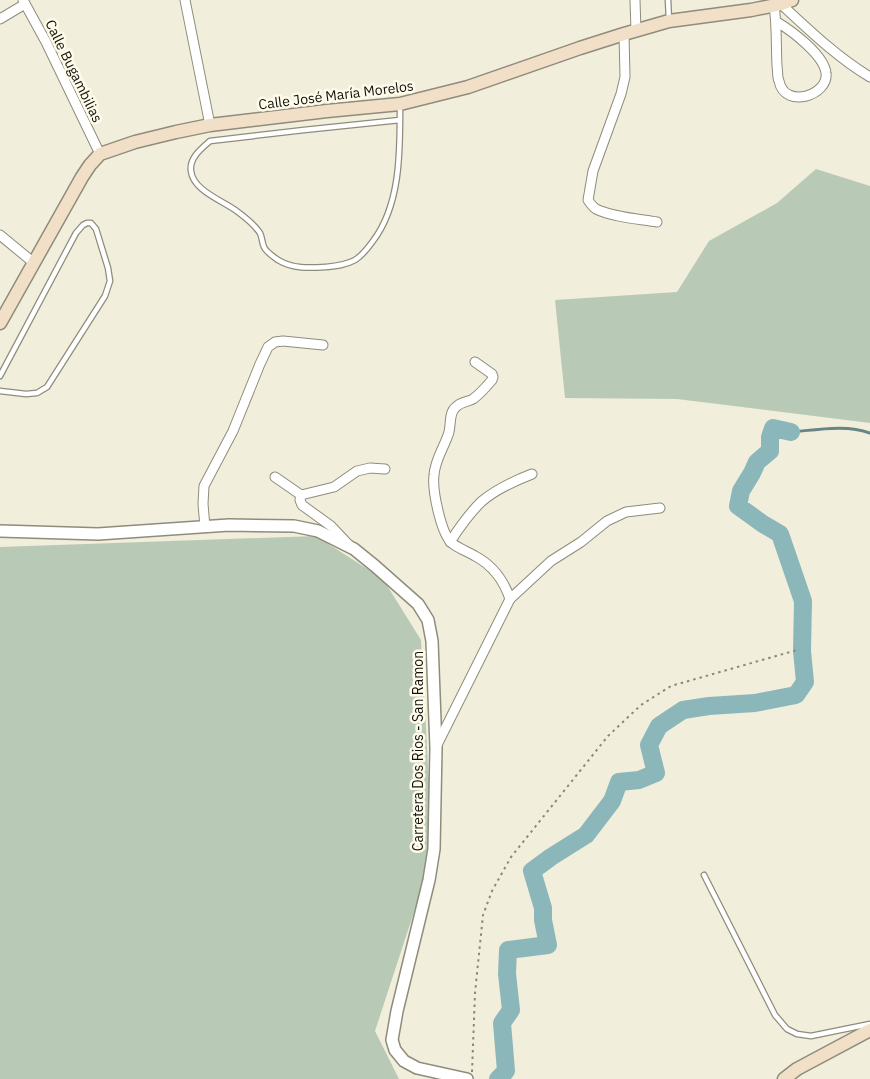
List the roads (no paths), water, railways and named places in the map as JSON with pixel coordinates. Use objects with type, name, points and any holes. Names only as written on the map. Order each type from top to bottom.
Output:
[{"type":"main road","name":"Calle José María Morelos","points":[[100,154],[135,142],[210,125],[400,104],[468,87],[630,32],[669,21],[751,10],[782,3]]},
{"type":"main road","points":[[0,323],[82,177],[100,154]]},
{"type":"main road","points":[[784,1079],[797,1069],[870,1030]]},
{"type":"street","points":[[185,0],[210,125]]},
{"type":"street","points":[[635,0],[625,77],[621,94],[593,171],[588,200],[596,208],[617,216],[657,222]]},
{"type":"street","points":[[0,19],[24,2]]},
{"type":"street","name":"Calle Bugambilias","points":[[24,2],[46,42],[100,154]]},
{"type":"street","points":[[777,22],[790,30],[816,53],[823,63],[826,80],[820,88],[811,94],[793,97],[782,90],[778,82],[777,22],[782,3]]},
{"type":"street","points":[[782,3],[816,37],[870,77]]},
{"type":"street","points":[[0,235],[34,263]]},
{"type":"street","points":[[205,527],[204,486],[233,431],[268,347],[275,342],[283,341],[322,345]]},
{"type":"street","points":[[475,362],[492,374],[493,378],[478,395],[460,404],[453,410],[449,430],[439,454],[434,475],[436,501],[443,530],[450,542],[488,565],[507,589],[510,599]]},
{"type":"street","points":[[275,477],[301,495],[334,487],[358,471],[370,468],[385,469]]},
{"type":"street","points":[[450,542],[464,521],[482,502],[508,484],[532,474]]},
{"type":"street","points":[[301,495],[302,505],[331,526],[354,549]]},
{"type":"street","points":[[436,748],[510,599],[551,561],[581,542],[608,521],[626,512],[660,508]]},
{"type":"street","name":"Carretera Dos Rios - San Ramon","points":[[0,531],[98,534],[229,525],[294,526],[318,531],[354,549],[418,604],[428,620],[432,641],[436,748],[435,828],[432,862],[392,1040],[395,1050],[404,1061],[418,1068],[467,1079]]},
{"type":"lane","points":[[668,0],[669,21]]},
{"type":"lane","points":[[400,104],[400,120],[396,182],[389,212],[379,233],[365,251],[354,260],[340,266],[308,268],[292,266],[279,260],[265,249],[260,234],[250,221],[201,188],[194,180],[190,170],[194,158],[210,141],[400,120]]},
{"type":"lane","points":[[0,376],[76,233],[87,223],[91,223],[96,229],[108,268],[110,282],[105,296],[47,387],[37,393],[26,394],[0,391]]},
{"type":"lane","points":[[704,875],[774,1015],[787,1029],[796,1034],[811,1036],[870,1024]]},
{"type":"waterway","points":[[498,1079],[506,1071],[502,1023],[511,1010],[507,974],[508,950],[548,945],[543,920],[543,908],[532,871],[586,835],[612,801],[619,782],[639,780],[656,773],[649,745],[659,726],[683,710],[755,703],[796,695],[805,682],[802,651],[803,601],[780,534],[738,506],[741,491],[757,462],[770,451],[770,437],[773,428],[791,432]]},
{"type":"waterway","points":[[791,432],[841,428],[870,433]]}]
